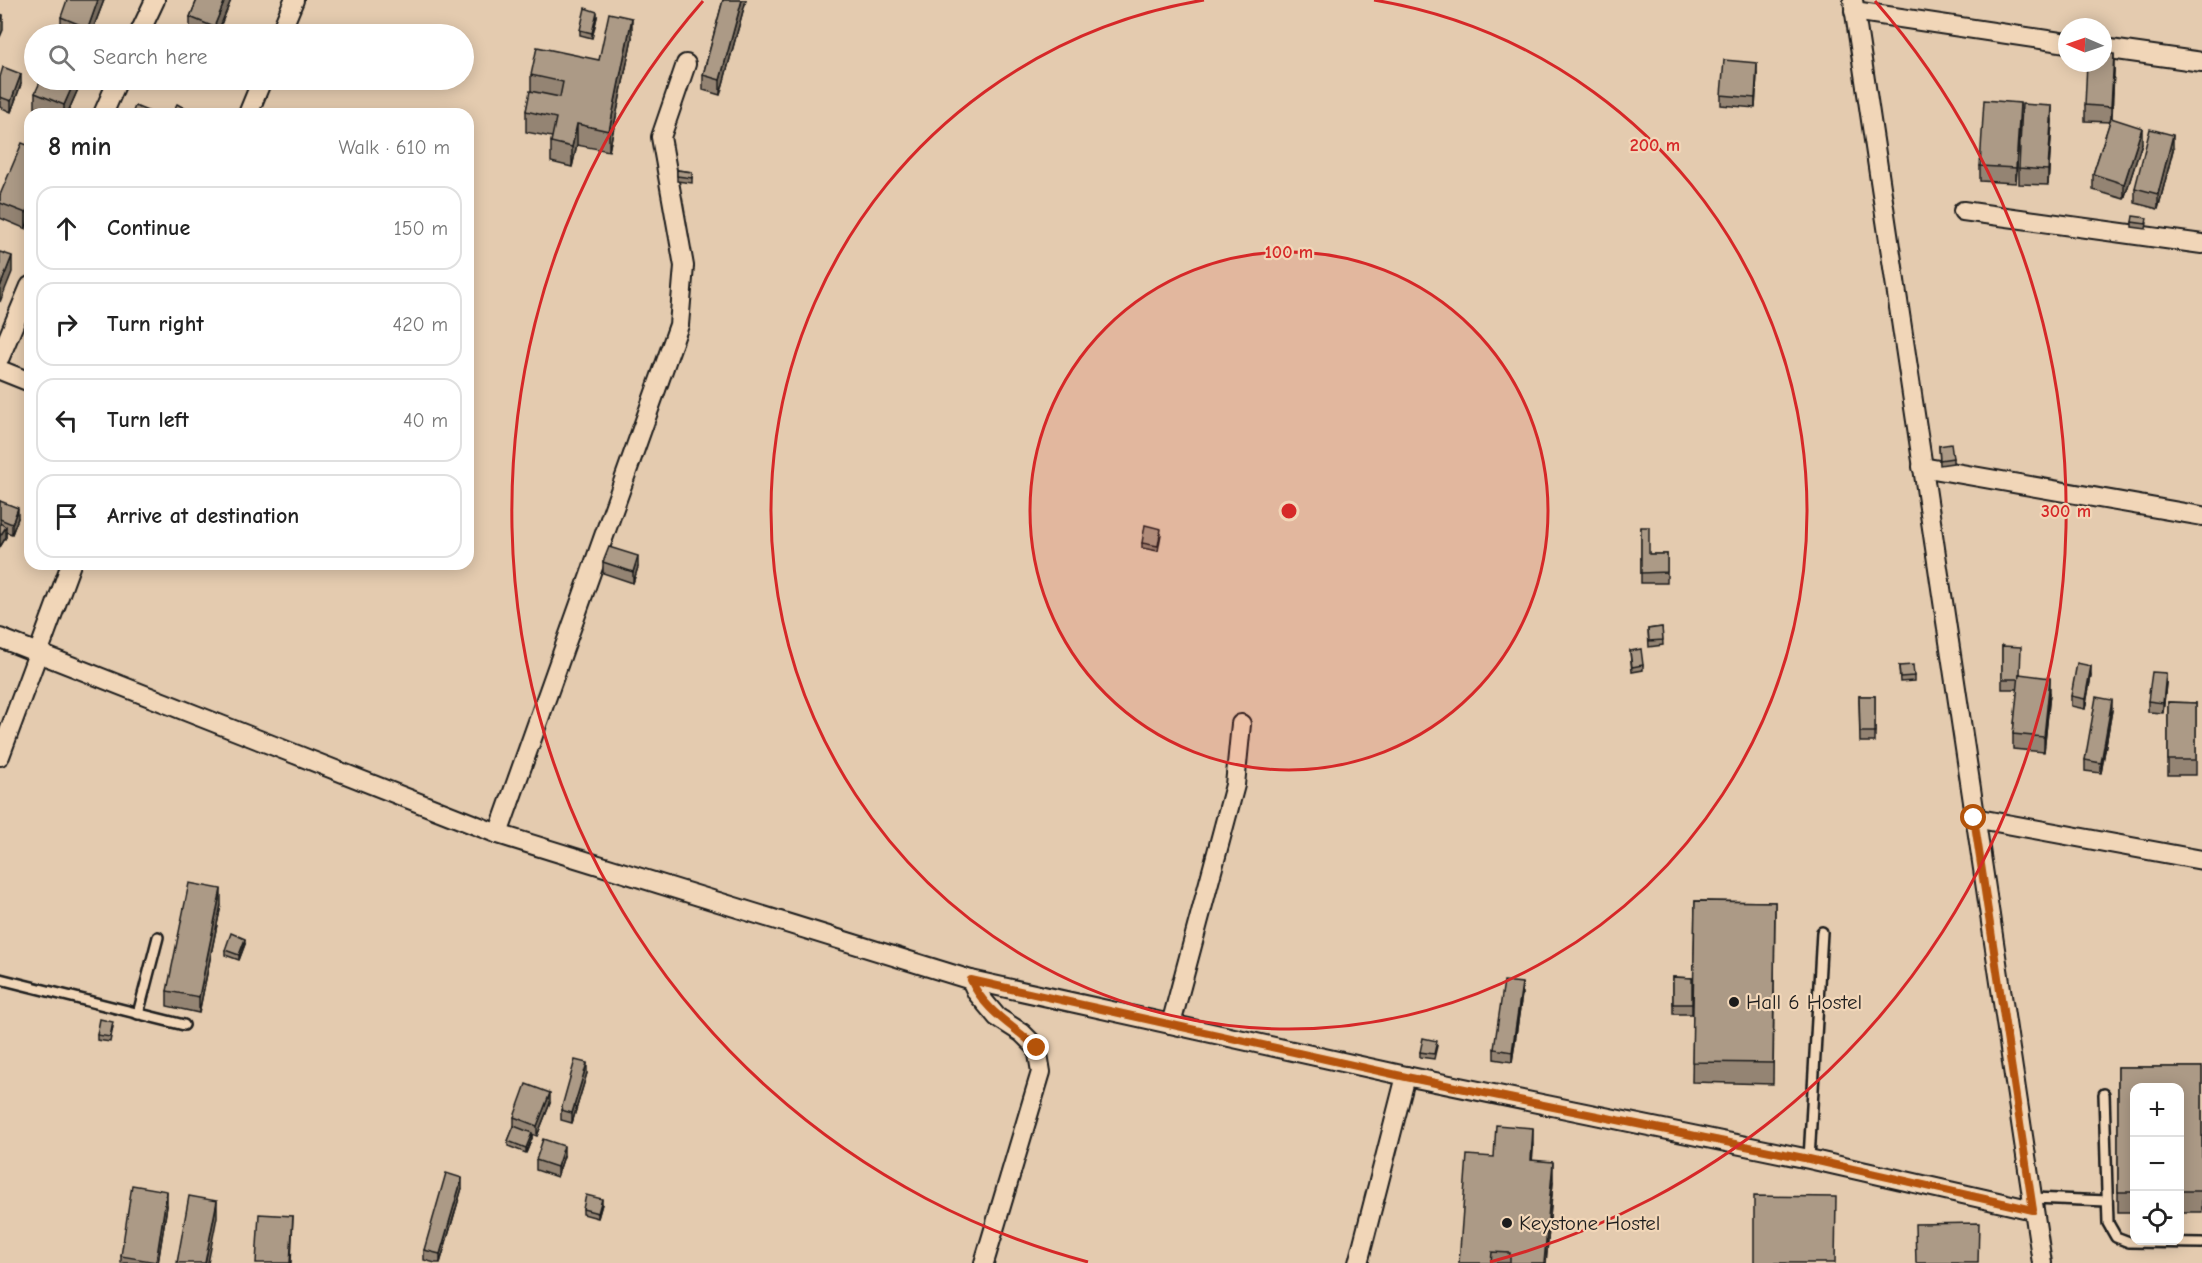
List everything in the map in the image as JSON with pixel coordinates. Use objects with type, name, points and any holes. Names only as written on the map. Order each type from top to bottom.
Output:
[{"type":"street","points":[[144,24],[155,0]]},
{"type":"street","points":[[284,24],[294,0]]},
{"type":"street","points":[[2042,1263],[1854,6],[2058,41]]},
{"type":"street","points":[[2112,49],[2202,62]]},
{"type":"street","points":[[498,834],[679,324],[684,266],[661,137],[686,64]]},
{"type":"street","points":[[106,108],[114,90]]},
{"type":"street","points":[[250,108],[258,90]]},
{"type":"street","points":[[1963,211],[2202,244]]},
{"type":"street","points":[[0,357],[24,300]]},
{"type":"street","points":[[0,370],[24,380]]},
{"type":"street","points":[[1922,467],[2202,516]]},
{"type":"street","points":[[0,756],[69,570]]},
{"type":"street","points":[[0,638],[498,834],[971,980],[1406,1077],[2033,1204]]},
{"type":"street","points":[[1171,1024],[1235,785],[1241,724]]},
{"type":"street","points":[[1974,818],[2202,860]]},
{"type":"street","points":[[971,980],[977,993],[997,1017],[1022,1033],[1037,1048],[1041,1072],[984,1263]]},
{"type":"street","points":[[1358,1263],[1406,1077]]},
{"type":"lane","points":[[1809,1159],[1822,932]]},
{"type":"lane","points":[[138,1014],[158,937]]},
{"type":"lane","points":[[0,979],[184,1025]]},
{"type":"lane","points":[[2104,1094],[2108,1223],[2116,1237],[2128,1242],[2202,1243]]},
{"type":"lane","points":[[2033,1204],[2107,1201]]},
{"type":"building","points":[[67,0],[98,0],[89,24],[78,24],[61,17]]},
{"type":"building","points":[[197,0],[225,0],[215,24],[207,24],[190,17]]},
{"type":"building","points":[[723,0],[742,0],[720,80],[703,75]]},
{"type":"building","points":[[585,8],[597,12],[592,33],[580,30]]},
{"type":"building","points":[[609,13],[632,18],[609,131],[577,124],[572,147],[551,142],[556,118],[526,111],[530,91],[560,97],[563,82],[531,75],[537,47],[599,60]]},
{"type":"building","points":[[2112,54],[2114,54],[2111,107],[2085,105],[2087,72],[2112,72]]},
{"type":"building","points":[[1724,60],[1757,63],[1755,98],[1721,95]]},
{"type":"building","points":[[3,67],[21,74],[11,101],[0,97],[0,77]]},
{"type":"building","points":[[36,90],[71,90],[64,105],[35,93]]},
{"type":"building","points":[[1984,100],[2020,103],[2016,168],[1980,166]]},
{"type":"building","points":[[2022,104],[2052,106],[2048,170],[2019,168]]},
{"type":"building","points":[[2111,118],[2142,128],[2124,184],[2093,174]]},
{"type":"building","points":[[2150,129],[2173,135],[2158,194],[2135,188]]},
{"type":"building","points":[[22,143],[24,144],[24,212],[0,203],[0,195]]},
{"type":"building","points":[[677,170],[692,172],[692,178],[677,176]]},
{"type":"building","points":[[2133,216],[2147,218],[2146,224],[2132,222]]},
{"type":"building","points":[[0,252],[12,256],[0,287]]},
{"type":"building","points":[[1951,444],[1953,458],[1940,460],[1939,446]]},
{"type":"building","points":[[0,501],[18,508],[12,524],[0,519]]},
{"type":"building","points":[[0,523],[6,527],[0,536]]},
{"type":"building","points":[[1145,525],[1161,529],[1158,546],[1142,543]]},
{"type":"building","points":[[1641,527],[1649,527],[1649,554],[1667,554],[1667,572],[1641,573]]},
{"type":"building","points":[[609,547],[638,556],[633,572],[603,562]]},
{"type":"building","points":[[1662,627],[1663,640],[1649,641],[1648,629]]},
{"type":"building","points":[[2002,646],[2021,647],[2019,679],[2002,679]]},
{"type":"building","points":[[1641,649],[1643,665],[1632,667],[1630,651]]},
{"type":"building","points":[[2077,663],[2091,666],[2085,699],[2071,696]]},
{"type":"building","points":[[1913,665],[1914,676],[1900,677],[1899,666]]},
{"type":"building","points":[[2152,672],[2166,673],[2163,703],[2148,701]]},
{"type":"building","points":[[2019,674],[2050,678],[2044,737],[2013,734]]},
{"type":"building","points":[[1859,696],[1875,696],[1875,732],[1860,732]]},
{"type":"building","points":[[2096,697],[2112,700],[2101,763],[2085,760]]},
{"type":"building","points":[[2168,702],[2196,703],[2196,760],[2168,760]]},
{"type":"building","points":[[189,883],[221,889],[199,997],[167,991]]},
{"type":"building","name":"Hall 6 Hostel","points":[[1695,901],[1775,902],[1773,1063],[1692,1062]]},
{"type":"building","points":[[231,933],[245,939],[239,955],[225,950]]},
{"type":"building","points":[[1673,977],[1692,978],[1692,1004],[1673,1004]]},
{"type":"building","points":[[1504,981],[1522,983],[1512,1052],[1494,1049]]},
{"type":"building","points":[[100,1019],[113,1022],[110,1037],[97,1035]]},
{"type":"building","points":[[1423,1038],[1437,1041],[1434,1054],[1420,1052]]},
{"type":"building","points":[[575,1060],[587,1063],[572,1113],[561,1110]]},
{"type":"building","points":[[2118,1067],[2202,1067],[2202,1191],[2184,1191],[2184,1083],[2130,1083],[2130,1192],[2118,1192]]},
{"type":"building","points":[[526,1084],[550,1093],[537,1126],[514,1117]]},
{"type":"building","name":"Keystone Hostel","points":[[1496,1125],[1533,1128],[1531,1160],[1553,1162],[1544,1263],[1510,1263],[1510,1253],[1492,1252],[1491,1263],[1459,1263],[1467,1155],[1494,1157]]},
{"type":"building","points":[[514,1126],[532,1133],[526,1148],[508,1141]]},
{"type":"building","points":[[543,1139],[564,1146],[557,1167],[536,1160]]},
{"type":"building","points":[[446,1173],[462,1178],[440,1254],[424,1250]]},
{"type":"building","points":[[132,1185],[167,1191],[156,1262],[121,1256]]},
{"type":"building","points":[[586,1195],[602,1199],[598,1213],[583,1209]]},
{"type":"building","points":[[189,1196],[217,1201],[205,1263],[177,1263]]},
{"type":"building","points":[[1754,1196],[1836,1197],[1835,1263],[1754,1263]]},
{"type":"building","points":[[259,1214],[293,1216],[290,1263],[256,1263]]},
{"type":"building","points":[[1979,1223],[1978,1263],[1916,1263],[1915,1224]]},
{"type":"place","name":"Hall 6 Hostel","points":[[1734,1002]]},
{"type":"place","name":"Keystone Hostel","points":[[1507,1223]]},
{"type":"route","points":[[1037,1048],[1022,1033],[997,1017],[985,1005],[971,980],[1406,1077],[1809,1159],[2033,1210],[1974,818]]}]
